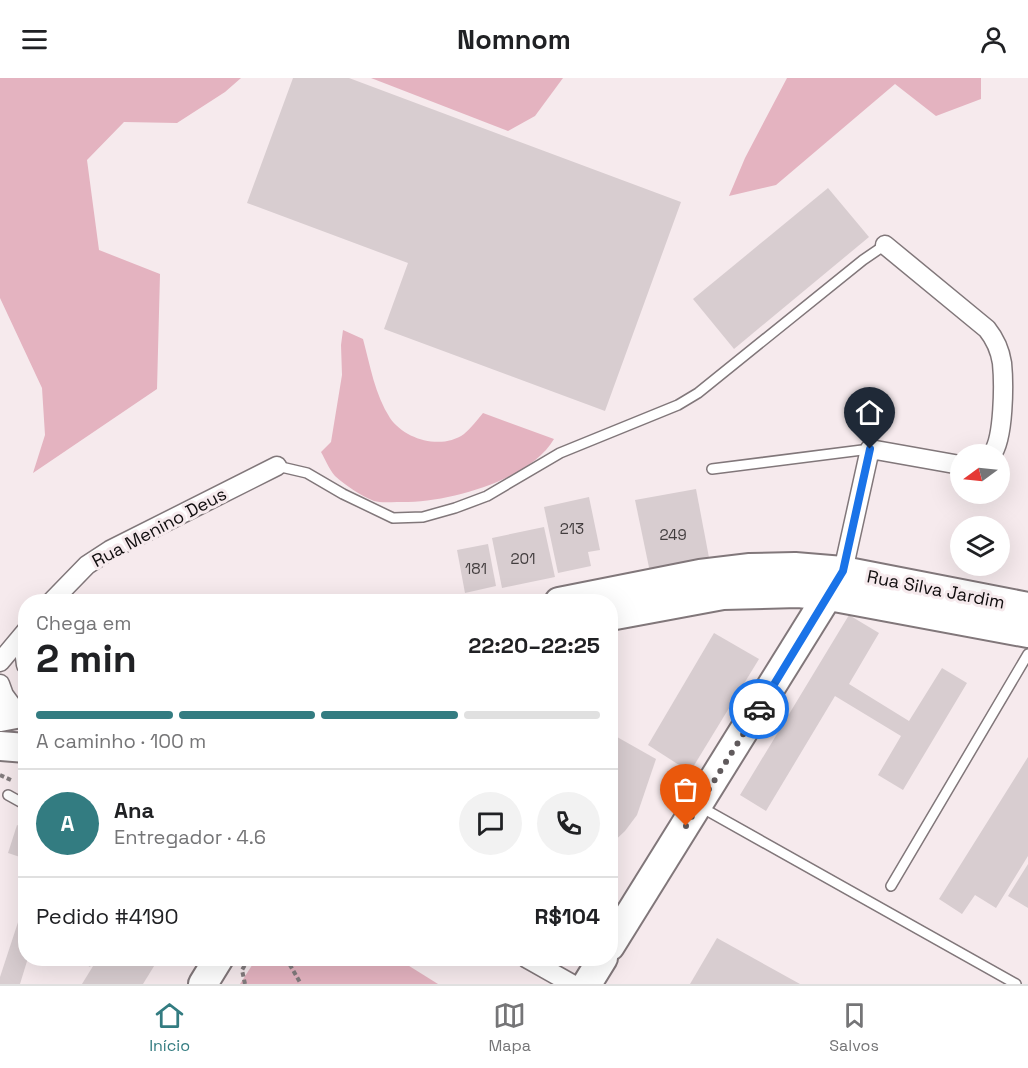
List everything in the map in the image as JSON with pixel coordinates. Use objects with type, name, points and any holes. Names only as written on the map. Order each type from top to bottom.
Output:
[{"type":"main road","name":"Rua Silva Jardim","points":[[599,594],[700,574],[740,569],[795,567],[843,571],[1028,607]]},
{"type":"main road","points":[[618,933],[843,571]]},
{"type":"main road","name":"Rua Silva Jardim","points":[[618,615],[723,595],[798,593],[829,596],[1028,633]]},
{"type":"main road","points":[[0,746],[18,747]]},
{"type":"main road","points":[[203,984],[214,966]]},
{"type":"main road","points":[[587,984],[598,966]]},
{"type":"street","points":[[885,245],[987,329],[994,339],[1002,362],[1001,428],[997,444]]},
{"type":"street","points":[[843,571],[870,449],[950,463]]},
{"type":"street","name":"Rua Menino Deus","points":[[59,594],[87,565],[110,550],[277,466]]},
{"type":"street","points":[[0,662],[18,641]]},
{"type":"street","points":[[0,684],[17,716]]},
{"type":"street","points":[[540,966],[573,984]]},
{"type":"lane","points":[[277,466],[307,473],[343,494],[393,518],[423,517],[455,508],[487,496],[560,453],[678,405],[698,393],[863,260],[885,245]]},
{"type":"lane","points":[[712,469],[870,449]]},
{"type":"lane","points":[[891,886],[1028,654]]},
{"type":"lane","points":[[8,795],[18,801]]},
{"type":"lane","points":[[698,806],[1017,984]]},
{"type":"path","points":[[244,966],[242,970],[244,984]]},
{"type":"path","points":[[291,966],[301,984]]},
{"type":"shaded area","points":[[0,78],[241,78],[225,92],[177,123],[124,122],[87,160],[99,250],[160,274],[157,389],[33,473],[45,435],[42,388],[0,298]]},
{"type":"shaded area","points":[[371,78],[563,78],[535,116],[508,131]]},
{"type":"shaded area","points":[[787,78],[981,78],[981,99],[936,116],[895,84],[776,185],[729,196],[745,158]]},
{"type":"shaded area","points":[[343,330],[363,339],[380,400],[397,426],[414,437],[435,442],[455,439],[467,432],[483,413],[554,439],[542,454],[526,467],[506,478],[461,494],[416,502],[380,502],[364,496],[335,476],[321,452],[331,442],[342,375]]},
{"type":"shaded area","points":[[252,966],[409,966],[438,984],[240,984]]},
{"type":"building","points":[[293,78],[349,78],[681,202],[605,411],[384,329],[408,263],[247,203]]},
{"type":"building","points":[[828,188],[869,237],[734,349],[693,299]]},
{"type":"building","points":[[696,489],[711,568],[651,577],[635,500]]},
{"type":"building","points":[[589,497],[600,550],[588,552],[591,566],[558,573],[544,507]]},
{"type":"building","points":[[544,527],[555,577],[502,588],[492,538]]},
{"type":"building","points":[[488,544],[496,586],[465,593],[457,550]]},
{"type":"building","points":[[849,615],[879,633],[849,684],[909,721],[942,668],[967,683],[903,790],[878,775],[901,736],[835,696],[766,811],[740,795]]},
{"type":"building","points":[[714,633],[759,659],[690,772],[648,745]]},
{"type":"building","points":[[618,738],[656,759],[637,815],[618,838]]},
{"type":"building","points":[[1028,757],[1028,856],[996,908],[975,895],[962,914],[939,899]]},
{"type":"building","points":[[17,825],[18,856],[8,853]]},
{"type":"building","points":[[1028,864],[1028,908],[1008,896]]},
{"type":"building","points":[[18,922],[18,966],[26,966],[20,984],[0,984],[0,977]]},
{"type":"building","points":[[717,938],[800,984],[690,984]]},
{"type":"building","points":[[93,966],[154,966],[143,984],[82,984]]},
{"type":"way so far","points":[[686,826],[759,709]]},
{"type":"route","points":[[759,709],[843,571],[870,449]]}]
